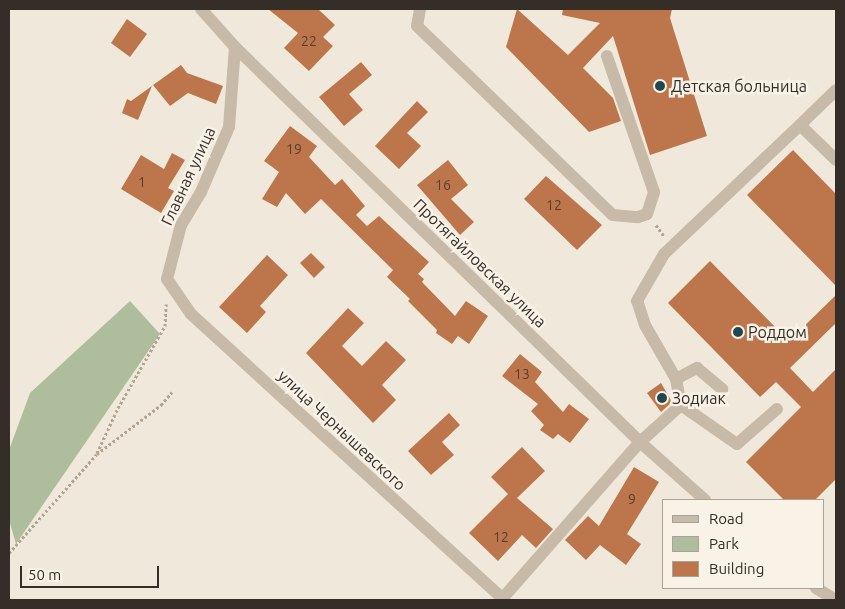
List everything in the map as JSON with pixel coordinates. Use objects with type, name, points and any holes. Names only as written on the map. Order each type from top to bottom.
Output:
[{"type":"street","points":[[420,9],[417,26],[613,215],[638,217],[647,214],[654,192],[608,56]]},
{"type":"street","points":[[205,10],[235,47]]},
{"type":"street","name":"Главная улица","points":[[167,279],[181,225],[201,192],[229,127],[235,47]]},
{"type":"street","name":"Протягайловская улица","points":[[235,47],[640,442],[703,499]]},
{"type":"street","points":[[777,409],[736,444],[681,405],[676,379],[645,325],[636,301],[664,254],[836,90]]},
{"type":"street","points":[[800,125],[836,160]]},
{"type":"street","name":"улица Чернышевского","points":[[167,279],[191,314],[503,600],[640,442],[681,405]]},
{"type":"street","points":[[676,379],[697,368],[722,389]]},
{"type":"street","points":[[818,589],[836,600]]},
{"type":"path","points":[[97,454],[118,408],[165,326]]},
{"type":"path","points":[[9,553],[97,454],[161,405],[172,392]]},
{"type":"green space","points":[[130,301],[160,334],[16,544],[9,520],[9,450],[30,393]]},
{"type":"building","points":[[268,9],[318,9],[335,25],[323,37],[333,46],[309,71],[284,48],[298,33]]},
{"type":"building","points":[[517,9],[568,55],[600,23],[562,15],[563,9],[672,9],[670,18],[707,136],[650,155],[613,36],[583,68],[613,98],[621,121],[589,132],[506,47]]},
{"type":"building","points":[[127,19],[147,34],[130,57],[111,43]]},
{"type":"building","points":[[361,62],[372,75],[349,94],[363,110],[344,126],[319,97]]},
{"type":"building","points":[[181,65],[187,73],[223,86],[216,104],[188,93],[170,106],[153,85]]},
{"type":"building","points":[[152,86],[138,120],[122,113],[127,99],[131,101]]},
{"type":"building","points":[[417,101],[428,112],[407,133],[421,146],[399,169],[375,146]]},
{"type":"building","points":[[290,126],[317,146],[309,157],[335,185],[342,179],[365,206],[356,215],[367,226],[379,216],[429,262],[418,274],[424,279],[422,282],[455,316],[466,301],[488,316],[469,344],[458,336],[452,344],[436,333],[437,330],[408,301],[410,299],[387,277],[393,270],[321,199],[305,214],[286,193],[277,207],[262,199],[279,172],[264,161]]},
{"type":"building","name":"Роддом","points":[[793,150],[836,194],[836,286],[747,195]]},
{"type":"building","points":[[172,153],[185,160],[168,188],[174,191],[161,213],[121,189],[141,155],[164,169]]},
{"type":"building","points":[[448,160],[468,185],[451,199],[474,222],[460,235],[417,185]]},
{"type":"building","points":[[546,176],[602,225],[577,250],[524,199]]},
{"type":"building","points":[[311,253],[325,267],[314,278],[300,263]]},
{"type":"building","points":[[267,255],[288,275],[260,306],[266,312],[247,333],[219,307]]},
{"type":"building","points":[[710,261],[789,341],[836,295],[836,323],[790,368],[813,392],[836,369],[836,479],[816,499],[783,499],[746,462],[801,407],[776,382],[760,397],[668,303]]},
{"type":"building","points":[[348,308],[364,323],[342,346],[362,366],[386,341],[406,360],[382,385],[396,400],[373,423],[306,353]]},
{"type":"building","points":[[520,354],[542,372],[535,382],[563,412],[569,404],[589,419],[570,443],[558,434],[553,439],[540,430],[544,425],[531,411],[538,404],[502,376]]},
{"type":"building","name":"Зодиак","points":[[661,383],[672,402],[661,412],[647,393]]},
{"type":"building","points":[[449,413],[460,425],[442,442],[454,455],[431,475],[408,451]]},
{"type":"building","points":[[522,447],[545,471],[517,498],[553,529],[536,548],[522,535],[498,561],[469,533],[508,494],[491,477]]},
{"type":"building","points":[[634,467],[659,482],[627,534],[641,544],[626,565],[600,545],[586,560],[565,540],[588,516],[599,526]]},
{"type":"place","name":"Детская больница","points":[[660,86]]},
{"type":"place","name":"Роддом","points":[[738,332]]},
{"type":"place","name":"Зодиак","points":[[662,398]]}]
